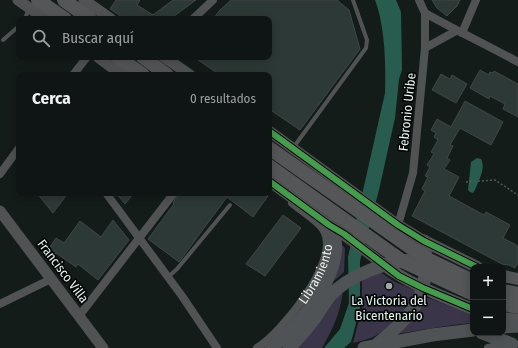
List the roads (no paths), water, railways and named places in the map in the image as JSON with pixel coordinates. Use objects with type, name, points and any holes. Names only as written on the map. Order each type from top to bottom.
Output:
[{"type":"highway","points":[[64,0],[86,16]]},
{"type":"highway","points":[[34,4],[59,16]]},
{"type":"highway","points":[[122,60],[139,72]]},
{"type":"highway","points":[[157,64],[164,72]]},
{"type":"highway","points":[[272,142],[380,219],[426,266],[470,292]]},
{"type":"highway","points":[[272,149],[291,155]]},
{"type":"highway","points":[[272,168],[341,218],[371,247],[402,261],[426,266],[470,280]]},
{"type":"highway","points":[[506,292],[518,294]]},
{"type":"highway","points":[[506,305],[518,307]]},
{"type":"main road","points":[[271,348],[283,339],[306,312],[318,296],[333,268],[336,248],[335,237],[329,225]]},
{"type":"main road","points":[[371,347],[399,326],[410,313],[418,300],[423,288],[426,266],[424,241]]},
{"type":"main road","points":[[424,241],[471,264]]},
{"type":"main road","points":[[289,348],[315,318],[331,295],[339,288],[350,280],[380,267],[402,261]]},
{"type":"main road","points":[[380,267],[423,288],[470,307]]},
{"type":"main road","points":[[506,277],[518,279]]},
{"type":"main road","points":[[506,318],[518,320]]},
{"type":"main road","points":[[506,327],[518,326]]},
{"type":"main road","points":[[371,347],[432,335],[470,330]]},
{"type":"main road","points":[[492,336],[515,343]]},
{"type":"street","points":[[18,0],[34,4],[43,16]]},
{"type":"street","points":[[84,0],[107,16]]},
{"type":"street","points":[[196,16],[213,0]]},
{"type":"street","name":"Febronio Uribe","points":[[398,225],[413,173],[425,48],[425,13],[419,0]]},
{"type":"street","points":[[425,48],[459,32],[476,0]]},
{"type":"street","points":[[425,13],[518,62]]},
{"type":"street","points":[[75,72],[85,60]]},
{"type":"street","points":[[102,60],[118,72]]},
{"type":"street","points":[[157,64],[181,72]]},
{"type":"street","points":[[272,134],[291,155]]},
{"type":"street","points":[[0,174],[16,152]]},
{"type":"street","points":[[272,184],[329,225],[371,247],[380,267]]},
{"type":"street","name":"Libramiento","points":[[257,348],[273,336],[298,307],[320,270],[324,261],[327,247],[327,238],[324,230],[272,185]]},
{"type":"street","points":[[108,196],[168,277],[217,348]]},
{"type":"street","points":[[79,316],[172,196]]},
{"type":"street","name":"Francisco Villa","points":[[0,211],[103,348]]},
{"type":"street","points":[[380,219],[398,225],[424,241]]},
{"type":"street","points":[[0,304],[51,279]]},
{"type":"street","points":[[488,348],[515,343]]},
{"type":"lane","points":[[291,155],[366,48],[367,40],[353,0]]},
{"type":"lane","points":[[27,16],[34,4]]},
{"type":"lane","points":[[3,40],[16,29]]},
{"type":"lane","points":[[168,277],[177,269],[230,204]]},
{"type":"place","name":"La Victoria del Bicentenario","points":[[389,286]]}]
